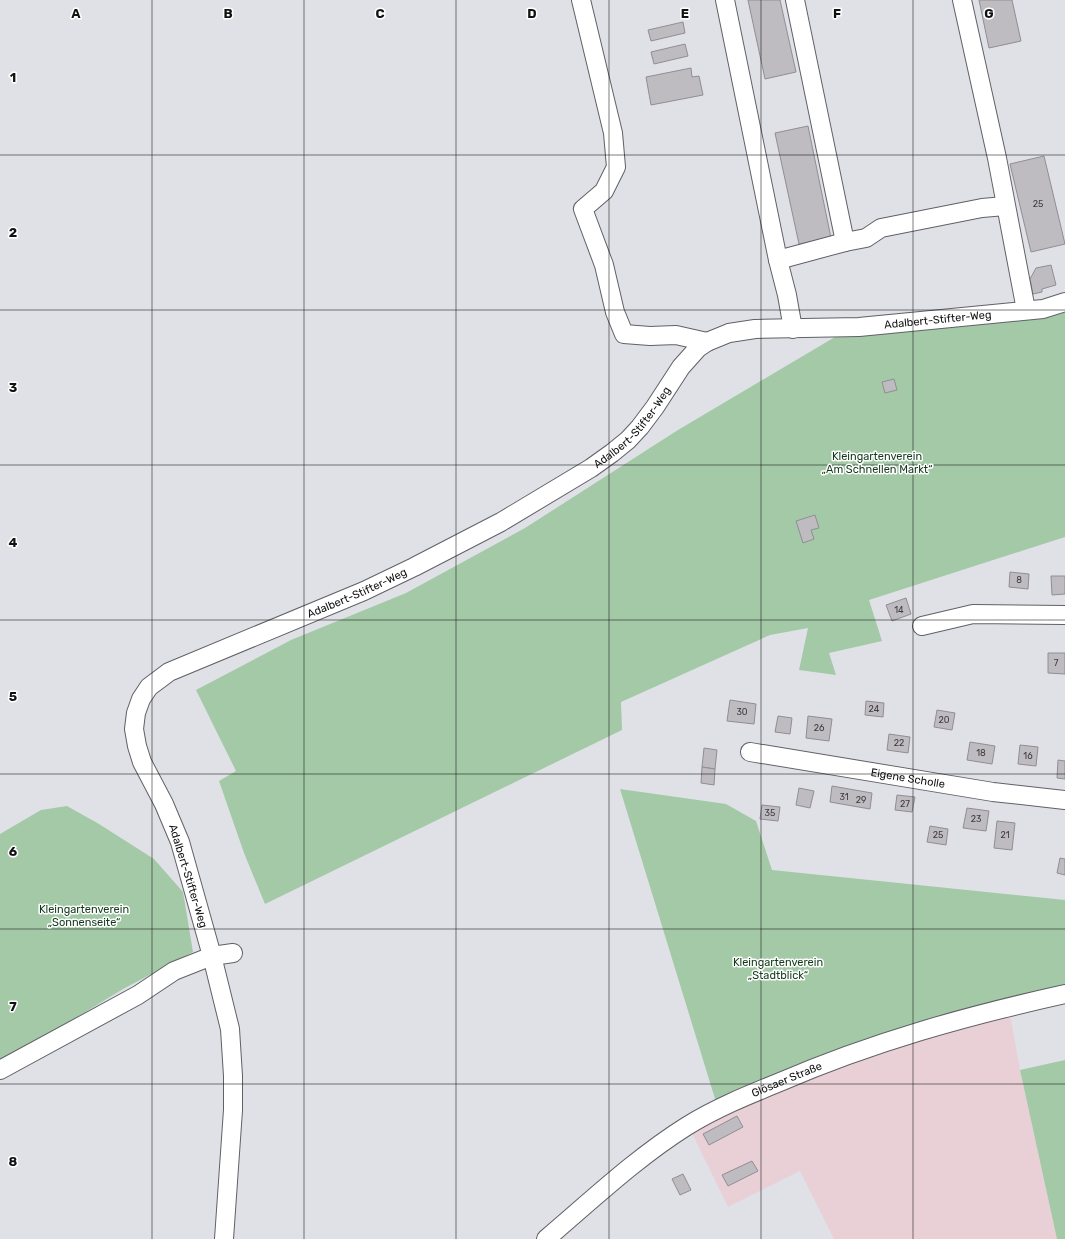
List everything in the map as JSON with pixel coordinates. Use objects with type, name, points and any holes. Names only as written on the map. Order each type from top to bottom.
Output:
[{"type":"street","points":[[581,0],[613,133],[616,167],[604,192],[583,209],[604,265],[615,312],[624,334],[650,336],[676,335],[707,342]]},
{"type":"street","points":[[725,0],[793,329]]},
{"type":"street","points":[[795,0],[845,242]]},
{"type":"street","points":[[962,0],[996,158],[1026,310]]},
{"type":"street","points":[[778,260],[845,242],[866,238],[881,228],[982,208],[1005,206]]},
{"type":"street","name":"Adalbert-Stifter-Weg","points":[[224,1239],[234,1076],[230,1029],[212,956],[180,842],[164,804],[142,762],[137,746],[134,729],[136,713],[141,699],[149,687],[169,672],[364,591],[414,567],[501,522],[591,468],[632,436],[655,407],[681,367],[698,348],[707,342],[729,333],[755,329],[860,327],[1043,309],[1065,302]]},
{"type":"street","points":[[922,626],[973,614],[1065,615]]},
{"type":"street","name":"Eigene Scholle","points":[[750,752],[993,792],[1065,800]]},
{"type":"street","points":[[0,1070],[138,995],[174,971],[212,956],[233,953]]},
{"type":"street","name":"Glösaer Straße","points":[[546,1239],[650,1151],[688,1125],[736,1100],[822,1064],[918,1031],[991,1012],[1064,999]]},
{"type":"shaded area","points":[[1010,1014],[1020,1070],[1057,1239],[834,1239],[800,1171],[728,1207],[691,1131],[744,1103],[854,1058]]},
{"type":"green space","name":"Kleingartenverein „Am Schnellen Markt“","points":[[1065,307],[1065,537],[869,600],[882,641],[829,653],[836,675],[799,670],[808,628],[770,635],[621,702],[622,730],[265,904],[244,853],[219,781],[236,771],[196,690],[291,640],[406,593],[525,528],[678,430],[835,337],[926,328]]},
{"type":"green space","name":"Kleingartenverein „Stadtblick“","points":[[620,789],[726,804],[756,821],[772,870],[1065,900],[1065,989],[716,1102]]},
{"type":"green space","name":"Kleingartenverein „Sonnenseite“","points":[[67,806],[99,824],[154,859],[183,892],[193,952],[123,989],[0,1064],[0,834],[41,810]]},
{"type":"green space","points":[[1065,1060],[1065,1239],[1057,1239],[1020,1070]]},
{"type":"building","points":[[748,0],[780,0],[796,72],[765,79]]},
{"type":"building","points":[[979,0],[1012,0],[1021,41],[989,48]]},
{"type":"building","points":[[683,22],[685,33],[651,41],[648,30]]},
{"type":"building","points":[[685,44],[688,56],[654,64],[651,52]]},
{"type":"building","points":[[691,68],[692,77],[699,76],[703,95],[651,105],[646,77]]},
{"type":"building","points":[[808,126],[831,238],[799,244],[775,133]]},
{"type":"building","points":[[1044,156],[1065,244],[1031,252],[1010,164]]},
{"type":"building","points":[[1051,265],[1056,285],[1042,289],[1042,292],[1033,294],[1030,279],[1036,268]]},
{"type":"building","points":[[894,379],[897,390],[885,393],[882,382]]},
{"type":"building","points":[[815,515],[819,528],[811,530],[814,539],[803,543],[796,521]]},
{"type":"building","points":[[1010,572],[1029,574],[1028,589],[1009,587]]},
{"type":"building","points":[[1051,576],[1065,576],[1065,594],[1052,595]]},
{"type":"building","points":[[906,598],[911,614],[892,621],[886,605]]},
{"type":"building","points":[[1048,653],[1065,653],[1065,674],[1048,673]]},
{"type":"building","points":[[730,700],[756,704],[754,724],[727,721]]},
{"type":"building","points":[[866,701],[884,703],[883,717],[865,715]]},
{"type":"building","points":[[937,710],[955,713],[952,730],[934,727]]},
{"type":"building","points":[[778,716],[792,718],[790,734],[775,732]]},
{"type":"building","points":[[808,716],[832,719],[829,741],[806,738]]},
{"type":"building","points":[[889,734],[910,737],[908,753],[887,750]]},
{"type":"building","points":[[970,742],[995,746],[992,764],[967,760]]},
{"type":"building","points":[[1020,745],[1038,747],[1036,766],[1018,764]]},
{"type":"building","points":[[704,748],[717,750],[715,769],[702,767]]},
{"type":"building","points":[[1058,760],[1065,761],[1065,779],[1057,778]]},
{"type":"building","points":[[702,767],[715,769],[714,785],[701,783]]},
{"type":"building","points":[[832,786],[872,793],[870,809],[830,802]]},
{"type":"building","points":[[799,788],[814,791],[810,808],[796,805]]},
{"type":"building","points":[[897,795],[915,797],[912,812],[895,810]]},
{"type":"building","points":[[762,805],[780,807],[778,821],[760,819]]},
{"type":"building","points":[[967,808],[989,811],[986,831],[963,828]]},
{"type":"building","points":[[997,821],[1015,823],[1012,850],[994,848]]},
{"type":"building","points":[[930,826],[948,829],[946,845],[927,842]]},
{"type":"building","points":[[1060,858],[1065,859],[1065,875],[1057,873]]},
{"type":"building","points":[[737,1116],[743,1127],[709,1145],[703,1134]]},
{"type":"building","points":[[752,1161],[758,1171],[728,1186],[722,1175]]},
{"type":"building","points":[[683,1174],[691,1190],[680,1195],[672,1179]]}]
